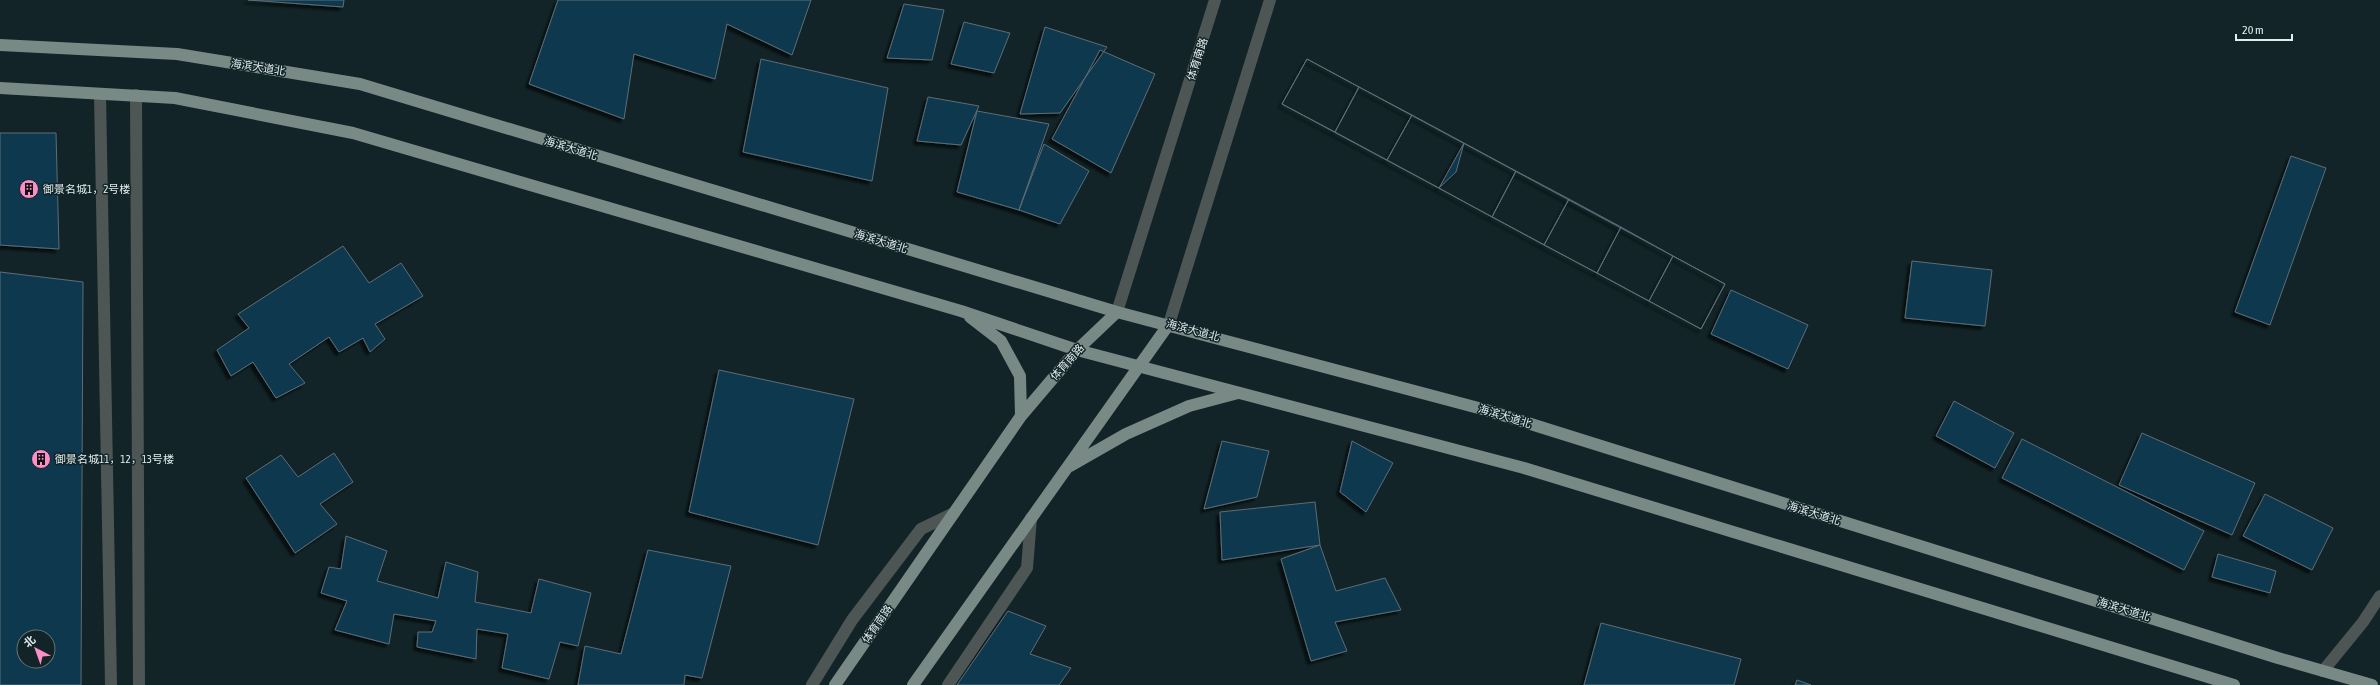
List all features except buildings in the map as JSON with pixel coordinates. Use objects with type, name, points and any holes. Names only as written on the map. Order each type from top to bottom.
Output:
[{"type":"main road","name":"海滨大道北","points":[[0,45],[177,54],[360,84],[1117,312],[1169,324],[1486,410],[2372,685]]},
{"type":"main road","points":[[0,88],[175,98],[353,133],[961,311],[1077,350],[1524,468],[2234,685]]},
{"type":"main road","points":[[961,311],[1001,341],[1020,376],[1021,416]]},
{"type":"main road","name":"体育南路","points":[[835,685],[1021,416],[1077,350],[1117,312]]},
{"type":"main road","points":[[912,685],[1169,324]]},
{"type":"main road","points":[[1066,469],[1133,430],[1193,404],[1240,392]]},
{"type":"street","name":"体育南路","points":[[1117,312],[1215,0]]},
{"type":"street","points":[[1169,324],[1270,0]]},
{"type":"street","points":[[100,94],[111,685]]},
{"type":"street","points":[[136,95],[139,685]]},
{"type":"street","points":[[812,685],[852,620],[921,529],[954,513]]},
{"type":"street","points":[[948,685],[1027,568],[1031,518]]},
{"type":"street","points":[[2323,671],[2363,622],[2380,596]]},
{"type":"place","name":"御景名城1，2号楼","points":[[29,189]]},
{"type":"place","name":"御景名城11，12，13号楼","points":[[41,459]]}]
